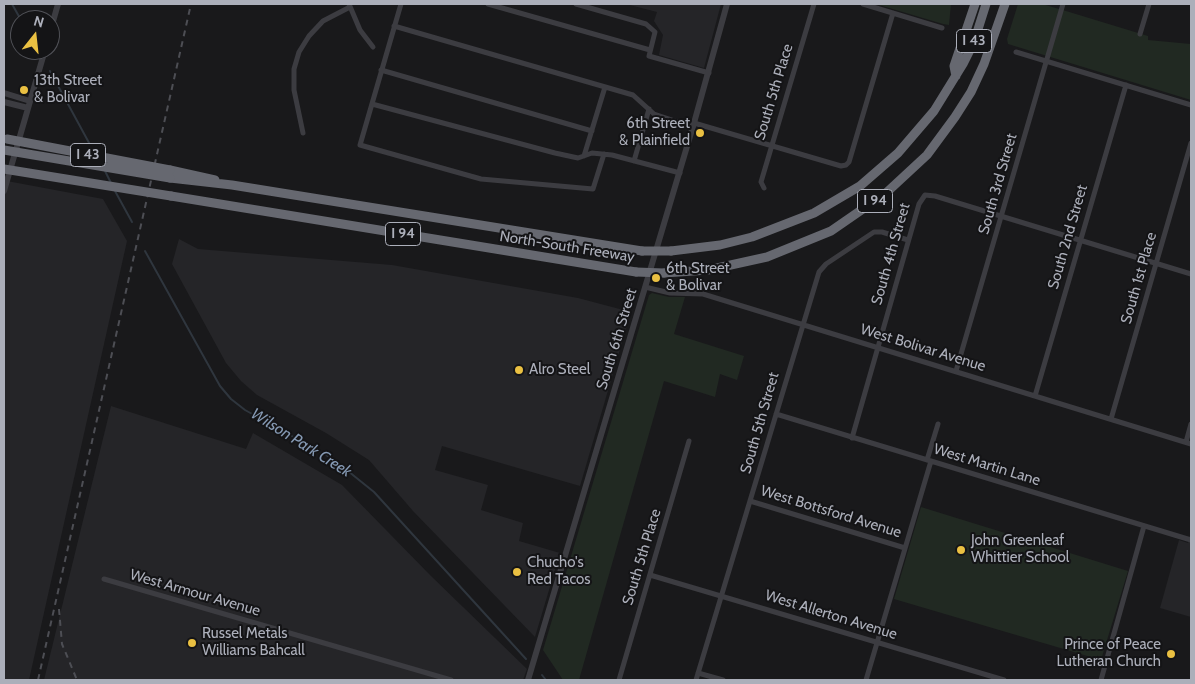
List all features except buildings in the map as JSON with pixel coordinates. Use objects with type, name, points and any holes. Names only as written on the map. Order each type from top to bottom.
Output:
[{"type":"highway","points":[[956,76],[954,66],[975,4]]},
{"type":"highway","name":"North-South Freeway","points":[[4,150],[170,174],[642,251],[671,251],[720,245],[752,237],[790,224],[840,198],[881,169],[904,147],[934,111],[974,42],[986,4]]},
{"type":"highway","name":"North-South Freeway","points":[[4,169],[636,272],[664,274],[708,270],[767,257],[831,231],[886,193],[927,155],[971,92],[1005,4]]},
{"type":"highway","points":[[1001,18],[1012,4]]},
{"type":"highway","name":"I 43","points":[[5,138],[170,174]]},
{"type":"street","points":[[401,4],[360,145],[481,178],[593,189],[604,154]]},
{"type":"street","points":[[488,4],[650,50]]},
{"type":"street","points":[[576,4],[646,24],[655,32],[648,56],[709,73]]},
{"type":"street","name":"South 6th Street","points":[[528,680],[680,173],[727,4]]},
{"type":"street","name":"South 5th Place","points":[[764,188],[762,182],[771,146],[814,4]]},
{"type":"street","points":[[863,4],[942,28]]},
{"type":"street","name":"South 3rd Street","points":[[956,371],[1063,4]]},
{"type":"street","points":[[1140,34],[1149,4]]},
{"type":"street","points":[[303,133],[294,90],[294,69],[300,52],[309,36],[322,21],[350,6],[360,30],[373,47]]},
{"type":"street","points":[[394,26],[633,95],[654,114],[841,166],[849,162],[893,13]]},
{"type":"street","points":[[1016,52],[1191,105]]},
{"type":"street","points":[[4,191],[42,60]]},
{"type":"street","points":[[381,70],[592,131]]},
{"type":"street","name":"South 2nd Street","points":[[1035,396],[1126,85]]},
{"type":"street","points":[[584,156],[605,87]]},
{"type":"street","points":[[4,93],[30,101]]},
{"type":"street","points":[[4,102],[28,108]]},
{"type":"street","points":[[372,104],[509,142],[578,158],[592,153],[604,154],[680,173]]},
{"type":"street","points":[[634,161],[649,109]]},
{"type":"street","name":"South 1st Place","points":[[1111,419],[1191,143]]},
{"type":"street","name":"South 4th Street","points":[[852,438],[920,200],[925,195],[935,196],[1002,216]]},
{"type":"street","points":[[1002,216],[1191,274]]},
{"type":"street","name":"South 5th Street","points":[[696,680],[817,276],[826,264],[874,232],[882,232],[908,240]]},
{"type":"street","name":"West Bolivar Avenue","points":[[645,288],[670,293],[703,294],[1189,443]]},
{"type":"street","name":"West Martin Lane","points":[[776,414],[1191,540]]},
{"type":"street","points":[[866,680],[905,548],[938,424]]},
{"type":"street","points":[[1189,443],[1191,424]]},
{"type":"street","name":"South 5th Place","points":[[619,680],[689,441]]},
{"type":"street","name":"West Bottsford Avenue","points":[[750,501],[905,548]]},
{"type":"street","points":[[1101,680],[1144,526]]},
{"type":"street","name":"West Allerton Avenue","points":[[650,576],[1004,680]]},
{"type":"street","name":"West Armour Avenue","points":[[104,579],[451,680]]},
{"type":"street","points":[[698,673],[723,680]]},
{"type":"shaded area","points":[[626,4],[721,4],[704,68],[659,55],[663,35],[654,21],[657,12]]},
{"type":"shaded area","points":[[876,4],[951,4],[949,25],[943,24]]},
{"type":"shaded area","points":[[1018,4],[1042,4],[1148,36],[1148,40],[1191,44],[1191,100],[1008,44],[1007,39]]},
{"type":"shaded area","points":[[7,181],[103,199],[127,241],[29,680],[4,680],[4,191]]},
{"type":"shaded area","points":[[179,239],[198,249],[392,265],[578,298],[631,312],[580,486],[442,446],[435,470],[488,485],[481,510],[523,523],[519,541],[560,553],[535,637],[413,511],[369,460],[326,433],[257,395],[241,381],[226,363],[172,264]]},
{"type":"shaded area","points":[[652,293],[669,297],[685,297],[674,334],[744,356],[737,380],[720,374],[715,397],[664,381],[579,680],[563,680],[543,650],[649,295]]},
{"type":"shaded area","points":[[111,406],[246,449],[253,433],[342,485],[431,576],[527,669],[523,680],[44,680]]},
{"type":"shaded area","points":[[921,507],[1128,571],[1101,660],[894,599]]},
{"type":"shaded area","points":[[1191,531],[1191,617],[1160,608],[1179,540],[1188,543]]},
{"type":"waterway","name":"Wilson Park Creek","points":[[12,4],[15,10]]},
{"type":"waterway","name":"Wilson Park Creek","points":[[50,71],[94,152]]},
{"type":"waterway","name":"Wilson Park Creek","points":[[105,171],[111,183]]},
{"type":"waterway","name":"Wilson Park Creek","points":[[115,191],[132,222]]},
{"type":"waterway","name":"Wilson Park Creek","points":[[145,251],[220,386],[231,399],[245,410],[333,459],[374,492],[526,659]]},
{"type":"waterway","name":"Wilson Park Creek","points":[[542,675],[546,680]]},
{"type":"railway","points":[[38,680],[191,4]]},
{"type":"railway","points":[[59,609],[62,644],[77,680]]},
{"type":"place","name":"13th Street & Bolivar","points":[[24,90]]},
{"type":"place","name":"6th Street & Plainfield","points":[[700,133]]},
{"type":"place","name":"6th Street & Bolivar","points":[[656,278]]},
{"type":"place","name":"Alro Steel","points":[[519,370]]},
{"type":"place","name":"John Greenleaf Whittier School","points":[[961,550]]},
{"type":"place","name":"Chucho's Red Tacos","points":[[517,572]]},
{"type":"place","name":"Russel Metals Williams Bahcall","points":[[192,643]]},
{"type":"place","name":"Prince of Peace Lutheran Church","points":[[1171,654]]}]
